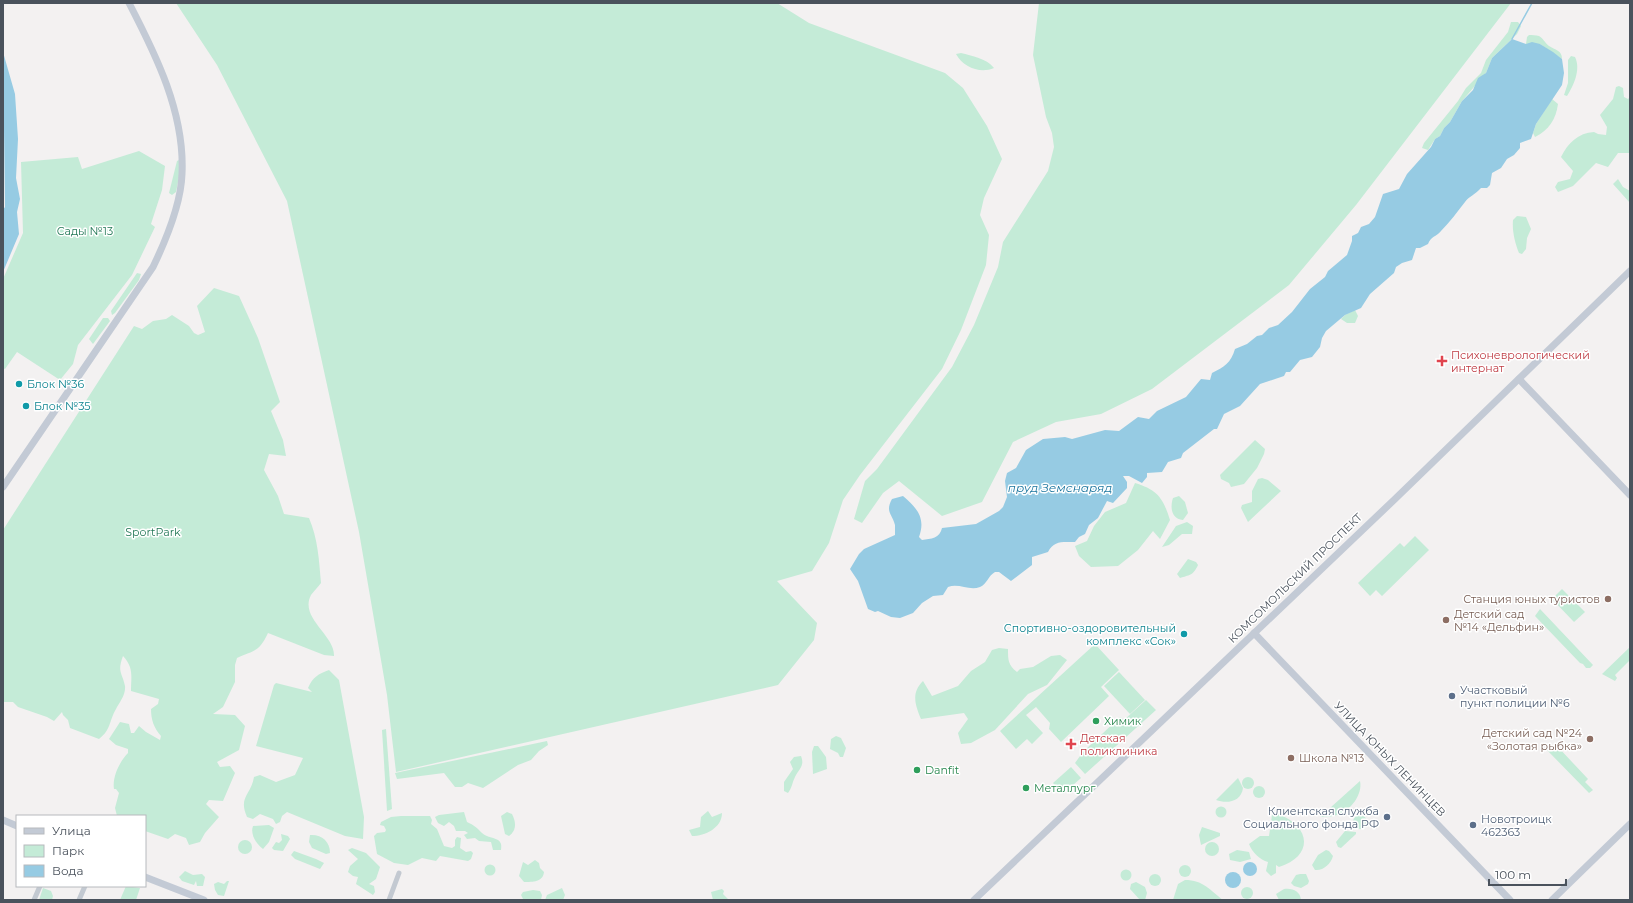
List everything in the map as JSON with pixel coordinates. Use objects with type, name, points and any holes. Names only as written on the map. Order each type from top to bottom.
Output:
[{"type":"street","points":[[3,487],[153,267],[162,247],[173,214],[182,174],[182,147],[178,125],[167,87],[129,3]]},
{"type":"street","name":"КОМСОМОЛЬСКИЙ ПРОСПЕКТ","points":[[974,900],[1254,634],[1630,271]]},
{"type":"street","points":[[1519,379],[1630,495]]},
{"type":"street","name":"УЛИЦА ЮНЫХ ЛЕНИНЦЕВ","points":[[1254,634],[1510,900]]},
{"type":"street","points":[[3,820],[16,826]]},
{"type":"street","points":[[1552,900],[1630,824]]},
{"type":"street","points":[[389,900],[399,873]]},
{"type":"street","points":[[146,877],[204,900]]},
{"type":"street","points":[[34,900],[40,887]]},
{"type":"street","points":[[79,900],[85,887]]},
{"type":"green space","points":[[176,3],[777,3],[809,23],[945,73],[963,88],[987,126],[1002,159],[984,198],[980,215],[989,235],[986,265],[961,330],[942,369],[860,475],[843,500],[829,543],[812,571],[777,581],[817,623],[814,640],[778,685],[396,772],[387,695],[359,532],[287,201],[217,65]]},
{"type":"green space","points":[[1039,3],[1511,3],[1356,205],[1289,285],[1152,389],[1101,414],[1056,422],[1013,442],[982,502],[942,516],[899,481],[883,493],[862,523],[854,519],[865,481],[877,469],[952,367],[974,325],[998,267],[1003,242],[1048,171],[1054,147],[1033,55]]},
{"type":"green space","points":[[1511,22],[1518,22],[1521,26],[1517,34],[1492,58],[1486,73],[1462,101],[1440,136],[1435,139],[1428,150],[1422,148],[1424,143],[1458,101],[1466,88],[1481,73],[1486,60],[1508,32]]},
{"type":"green space","points":[[1529,35],[1539,36],[1549,46],[1561,54],[1562,59],[1540,44],[1526,44],[1527,37]]},
{"type":"green space","points":[[961,53],[983,60],[994,68],[989,70],[978,70],[967,66],[956,54]]},
{"type":"green space","points":[[1571,56],[1575,57],[1577,62],[1577,72],[1567,96],[1564,95],[1568,83],[1568,60]]},
{"type":"green space","points":[[1619,86],[1623,88],[1624,97],[1628,99],[1630,97],[1630,153],[1618,153],[1608,167],[1596,163],[1573,186],[1558,192],[1555,187],[1558,182],[1570,179],[1573,171],[1561,157],[1570,143],[1583,134],[1594,132],[1606,135],[1607,127],[1600,115],[1613,99],[1616,87]]},
{"type":"green space","points":[[1552,99],[1558,104],[1554,119],[1544,131],[1535,137],[1533,133],[1536,124]]},
{"type":"green space","name":"Сады №13","points":[[139,151],[165,166],[162,190],[151,224],[155,227],[132,275],[78,345],[73,364],[60,380],[17,352],[5,369],[3,368],[3,279],[23,233],[21,162],[78,157],[82,169]]},
{"type":"green space","points":[[179,160],[179,177],[176,192],[172,195],[169,193],[177,161]]},
{"type":"green space","points":[[1618,179],[1623,187],[1630,191],[1630,203],[1613,184]]},
{"type":"green space","points":[[1517,216],[1526,217],[1531,229],[1527,238],[1526,249],[1522,254],[1519,253],[1513,233],[1513,220]]},
{"type":"green space","points":[[137,273],[141,274],[139,280],[112,315],[111,311]]},
{"type":"green space","name":"SportPark","points":[[214,288],[239,296],[258,338],[280,402],[271,411],[283,440],[286,456],[269,454],[264,470],[278,496],[284,514],[309,518],[318,550],[321,583],[311,595],[309,603],[310,611],[313,619],[333,648],[334,656],[324,655],[268,633],[262,644],[256,650],[237,658],[235,665],[235,682],[223,707],[213,714],[235,715],[245,726],[239,750],[217,762],[220,767],[230,766],[235,773],[223,801],[209,800],[206,804],[219,817],[205,833],[200,842],[189,845],[186,838],[175,834],[168,839],[146,831],[146,815],[117,815],[115,808],[119,793],[116,789],[114,789],[114,779],[122,760],[128,753],[128,749],[116,745],[109,739],[120,722],[129,724],[131,733],[134,733],[139,726],[160,740],[161,736],[153,724],[151,713],[151,709],[158,704],[159,699],[131,691],[130,668],[127,660],[123,656],[120,669],[125,686],[124,693],[108,729],[99,739],[70,728],[68,720],[62,712],[54,721],[18,707],[13,702],[3,702],[3,530],[134,326],[142,329],[153,321],[166,319],[172,315],[189,326],[194,333],[198,335],[205,332],[197,306]]},
{"type":"green space","points":[[1355,310],[1358,316],[1355,323],[1347,323],[1341,319],[1345,315]]},
{"type":"green space","points":[[103,318],[108,318],[110,321],[93,344],[89,339]]},
{"type":"green space","points":[[1255,440],[1265,449],[1257,468],[1244,484],[1231,487],[1229,483],[1221,479],[1220,475]]},
{"type":"green space","points":[[1262,478],[1268,480],[1281,491],[1248,522],[1241,508],[1242,505],[1252,502],[1252,491],[1258,479]]},
{"type":"green space","points":[[1135,483],[1154,492],[1162,500],[1170,520],[1160,539],[1153,531],[1138,550],[1118,566],[1091,567],[1079,556],[1075,546],[1087,541],[1094,526],[1105,512],[1126,503]]},
{"type":"green space","points":[[1179,496],[1185,502],[1188,513],[1183,520],[1176,517],[1172,512],[1173,498]]},
{"type":"green space","points":[[1187,522],[1193,526],[1192,534],[1182,534],[1169,545],[1162,547],[1176,526]]},
{"type":"green space","points":[[1415,536],[1429,550],[1382,596],[1376,590],[1370,596],[1358,583],[1400,543],[1404,547]]},
{"type":"green space","points":[[1188,559],[1196,562],[1198,565],[1192,573],[1180,578],[1177,574]]},
{"type":"green space","points":[[1562,589],[1585,612],[1574,622],[1552,599]]},
{"type":"green space","points":[[1540,609],[1593,665],[1590,668],[1586,668],[1580,663],[1535,616]]},
{"type":"green space","points":[[1095,644],[1119,670],[1101,687],[1109,696],[1061,742],[1049,729],[1050,723],[1036,707],[1026,715],[1043,733],[1032,744],[1027,739],[1016,749],[1000,731]]},
{"type":"green space","points":[[1630,647],[1630,660],[1615,675],[1617,678],[1615,681],[1602,674]]},
{"type":"green space","points":[[999,648],[1008,649],[1009,662],[1017,672],[1020,669],[1033,667],[1051,656],[1060,655],[1067,660],[1047,685],[1028,694],[995,730],[971,743],[961,744],[958,733],[968,719],[964,713],[921,719],[915,699],[919,685],[923,681],[932,696],[958,686],[971,671],[985,662],[992,650]]},
{"type":"green space","points":[[329,670],[339,680],[364,817],[363,839],[345,836],[287,812],[282,816],[280,822],[276,824],[273,819],[260,814],[253,819],[247,817],[245,810],[244,800],[254,777],[260,775],[276,782],[295,775],[303,758],[256,746],[274,685],[276,683],[312,692],[308,688],[312,681],[319,675]]},
{"type":"green space","points":[[1119,672],[1145,700],[1130,714],[1104,686]]},
{"type":"green space","points":[[1146,700],[1156,710],[1085,774],[1075,763],[1083,752],[1120,717],[1124,720]]},
{"type":"green space","points":[[386,729],[392,809],[387,811],[382,730]]},
{"type":"green space","points":[[836,736],[841,738],[846,748],[843,757],[840,757],[838,753],[830,749],[831,739]]},
{"type":"green space","points":[[547,741],[548,745],[539,751],[531,760],[518,765],[483,788],[468,783],[462,787],[455,787],[444,773],[397,779],[395,773]]},
{"type":"green space","points":[[814,746],[818,746],[826,757],[827,769],[813,774],[812,752]]},
{"type":"green space","points":[[1557,746],[1588,779],[1585,782],[1593,790],[1589,793],[1547,750],[1550,747],[1554,750]]},
{"type":"green space","points":[[801,756],[802,765],[788,793],[784,791],[784,782],[793,769],[790,762],[794,757]]},
{"type":"green space","points":[[1071,767],[1081,778],[1063,794],[1053,783]]},
{"type":"green space","points":[[1246,777],[1250,777],[1254,783],[1250,789],[1246,789],[1242,785],[1242,781]]},
{"type":"green space","points":[[1238,778],[1243,788],[1242,793],[1236,799],[1229,802],[1216,800]]},
{"type":"green space","points":[[1360,781],[1360,791],[1358,796],[1348,809],[1334,816],[1320,817]]},
{"type":"green space","points":[[1259,786],[1263,788],[1265,792],[1263,796],[1259,798],[1255,796],[1253,792],[1255,788]]},
{"type":"green space","points":[[1221,806],[1225,808],[1227,812],[1225,816],[1221,818],[1217,816],[1215,812],[1217,808]]},
{"type":"green space","points":[[708,811],[712,817],[722,813],[719,823],[707,833],[692,836],[689,830],[700,827],[701,817]]},
{"type":"green space","points":[[464,812],[467,822],[474,825],[485,835],[500,842],[501,850],[493,850],[491,842],[479,841],[475,838],[467,839],[464,835],[468,833],[465,831],[456,831],[454,826],[449,822],[444,826],[438,823],[435,817],[439,815]]},
{"type":"green space","points":[[507,812],[512,814],[515,823],[515,829],[509,836],[505,834],[501,816]]},
{"type":"green space","points":[[1278,814],[1289,819],[1297,826],[1302,833],[1304,841],[1303,849],[1298,856],[1279,867],[1276,865],[1276,873],[1271,876],[1266,871],[1268,862],[1257,855],[1249,844],[1260,836],[1269,836],[1272,815]]},
{"type":"green space","points":[[1357,815],[1363,815],[1367,819],[1367,825],[1363,829],[1357,829],[1353,825],[1353,819]]},
{"type":"green space","points":[[430,816],[432,820],[431,824],[437,829],[444,846],[452,848],[455,846],[455,840],[457,837],[461,838],[460,848],[466,852],[471,851],[473,853],[471,859],[468,861],[440,856],[436,861],[422,858],[408,865],[394,863],[377,854],[374,836],[377,833],[385,832],[386,830],[384,826],[380,825],[381,822],[391,817]]},
{"type":"green space","points":[[269,825],[274,828],[269,842],[263,849],[254,839],[252,829],[253,826]]},
{"type":"green space","points":[[1202,827],[1220,833],[1220,836],[1201,845],[1199,835]]},
{"type":"green space","points":[[1345,831],[1356,832],[1356,834],[1341,848],[1338,847],[1336,842]]},
{"type":"green space","points":[[281,834],[288,836],[290,839],[283,851],[274,850],[272,848],[276,842],[279,843],[282,840]]},
{"type":"green space","points":[[310,835],[318,836],[324,839],[330,849],[330,853],[326,854],[312,848],[309,842]]},
{"type":"green space","points":[[245,840],[250,842],[252,847],[250,852],[245,854],[240,852],[238,847],[240,842]]},
{"type":"green space","points":[[1212,842],[1217,844],[1219,849],[1217,854],[1212,856],[1207,854],[1205,849],[1207,844]]},
{"type":"green space","points":[[352,848],[366,853],[380,867],[376,879],[369,884],[374,886],[375,892],[373,895],[356,884],[358,877],[353,876],[348,872],[350,866],[358,859],[348,850]]},
{"type":"green space","points":[[1237,850],[1249,852],[1251,859],[1240,862],[1230,860],[1229,854]]},
{"type":"green space","points":[[1326,850],[1333,856],[1330,862],[1324,868],[1315,870],[1312,865],[1318,855]]},
{"type":"green space","points":[[294,851],[324,863],[320,869],[295,859],[291,855]]},
{"type":"green space","points":[[535,860],[539,863],[540,868],[544,872],[542,878],[537,881],[524,882],[519,876],[523,862],[528,865]]},
{"type":"green space","points":[[490,864],[494,866],[496,870],[494,874],[490,876],[486,874],[484,870],[486,866]]},
{"type":"green space","points":[[1183,865],[1187,865],[1191,871],[1187,877],[1183,877],[1179,873],[1179,869]]},
{"type":"green space","points":[[1126,869],[1130,871],[1132,875],[1130,879],[1126,881],[1122,879],[1120,875],[1122,871]]},
{"type":"green space","points":[[185,871],[193,875],[202,874],[205,877],[203,886],[197,886],[196,881],[194,885],[182,881],[179,877]]},
{"type":"green space","points":[[1157,874],[1160,875],[1160,885],[1153,886],[1150,885],[1149,878],[1150,875]]},
{"type":"green space","points":[[1306,874],[1309,881],[1308,884],[1301,888],[1294,886],[1291,883],[1296,875]]},
{"type":"green space","points":[[1185,880],[1191,880],[1202,884],[1223,900],[1173,900],[1178,884]]},
{"type":"green space","points":[[229,881],[224,896],[218,895],[214,884],[218,882],[224,884]]},
{"type":"green space","points":[[1136,882],[1145,887],[1147,893],[1145,900],[1140,900],[1130,889],[1131,884]]},
{"type":"green space","points":[[126,887],[140,888],[136,900],[120,900]]},
{"type":"green space","points":[[1247,887],[1251,889],[1253,893],[1251,897],[1247,899],[1243,897],[1241,893],[1243,889]]},
{"type":"green space","points":[[43,888],[51,891],[53,896],[52,900],[39,900]]},
{"type":"green space","points":[[562,888],[565,895],[563,900],[545,900],[547,895]]},
{"type":"green space","points":[[722,889],[724,891],[723,894],[729,900],[713,900],[711,892]]},
{"type":"green space","points":[[1284,889],[1290,889],[1298,892],[1301,900],[1279,900],[1276,894]]},
{"type":"green space","points":[[533,890],[540,891],[542,895],[541,900],[523,899],[521,895],[523,892]]},
{"type":"water","name":"пруд Земснаряд","points":[[1512,39],[1526,44],[1532,42],[1540,44],[1562,59],[1564,73],[1562,85],[1536,124],[1531,139],[1520,143],[1520,148],[1514,155],[1507,159],[1501,168],[1492,173],[1490,185],[1487,188],[1481,188],[1468,199],[1428,244],[1420,248],[1416,248],[1412,260],[1402,263],[1396,267],[1394,273],[1370,294],[1361,308],[1345,315],[1326,331],[1322,338],[1320,347],[1312,357],[1300,360],[1290,372],[1286,372],[1284,376],[1260,384],[1240,406],[1224,414],[1217,429],[1214,429],[1183,453],[1181,458],[1168,462],[1162,472],[1147,473],[1147,477],[1142,483],[1129,476],[1123,476],[1127,482],[1127,488],[1113,503],[1107,501],[1098,518],[1089,525],[1085,534],[1079,537],[1075,542],[1059,542],[1053,545],[1048,552],[1032,557],[1032,565],[1011,581],[999,572],[995,572],[980,587],[948,587],[943,595],[933,596],[922,603],[913,613],[900,618],[891,617],[878,611],[875,612],[868,609],[858,581],[850,569],[859,554],[864,549],[895,535],[895,525],[889,510],[892,499],[903,496],[916,509],[921,519],[921,530],[919,537],[922,540],[937,536],[942,528],[976,524],[999,511],[1003,507],[1007,497],[1005,481],[1007,473],[1016,468],[1026,450],[1043,439],[1065,437],[1072,439],[1105,430],[1119,431],[1138,417],[1149,419],[1157,411],[1186,397],[1201,379],[1210,380],[1212,373],[1229,361],[1235,349],[1247,344],[1257,336],[1262,335],[1269,328],[1278,325],[1292,312],[1310,289],[1325,277],[1328,271],[1347,255],[1352,241],[1352,236],[1358,233],[1361,227],[1369,224],[1375,217],[1383,194],[1399,189],[1407,174],[1431,147],[1435,139],[1440,136],[1462,101],[1473,90],[1478,78],[1486,73],[1492,58]]},
{"type":"water","points":[[3,52],[15,94],[18,139],[16,178],[20,199],[17,212],[19,234],[3,272],[3,210],[5,207]]},
{"type":"water","points":[[1250,862],[1255,864],[1257,869],[1255,874],[1250,876],[1245,874],[1243,869],[1245,864]]},
{"type":"water","points":[[1233,872],[1239,874],[1241,880],[1239,886],[1233,888],[1227,886],[1225,880],[1227,874]]},
{"type":"waterway","points":[[1512,39],[1532,3]]},
{"type":"place","name":"Психоневрологический интернат","points":[[1442,361]]},
{"type":"place","name":"Блок №36","points":[[19,384]]},
{"type":"place","name":"Блок №35","points":[[26,406]]},
{"type":"place","name":"Станция юных туристов","points":[[1608,599]]},
{"type":"place","name":"Детский сад №14 «Дельфин»","points":[[1446,620]]},
{"type":"place","name":"Спортивно-оздоровительный комплекс «Сок»","points":[[1184,634]]},
{"type":"place","name":"Участковый пункт полиции №6","points":[[1452,696]]},
{"type":"place","name":"Химик","points":[[1096,721]]},
{"type":"place","name":"Детский сад №24 «Золотая рыбка»","points":[[1590,739]]},
{"type":"place","name":"Детская поликлиника","points":[[1071,744]]},
{"type":"place","name":"Школа №13","points":[[1291,758]]},
{"type":"place","name":"Danfit","points":[[917,770]]},
{"type":"place","name":"Металлург","points":[[1026,788]]},
{"type":"place","name":"Клиентская служба Социального фонда РФ","points":[[1387,817]]},
{"type":"place","name":"Новотроицк 462363","points":[[1473,825]]}]
